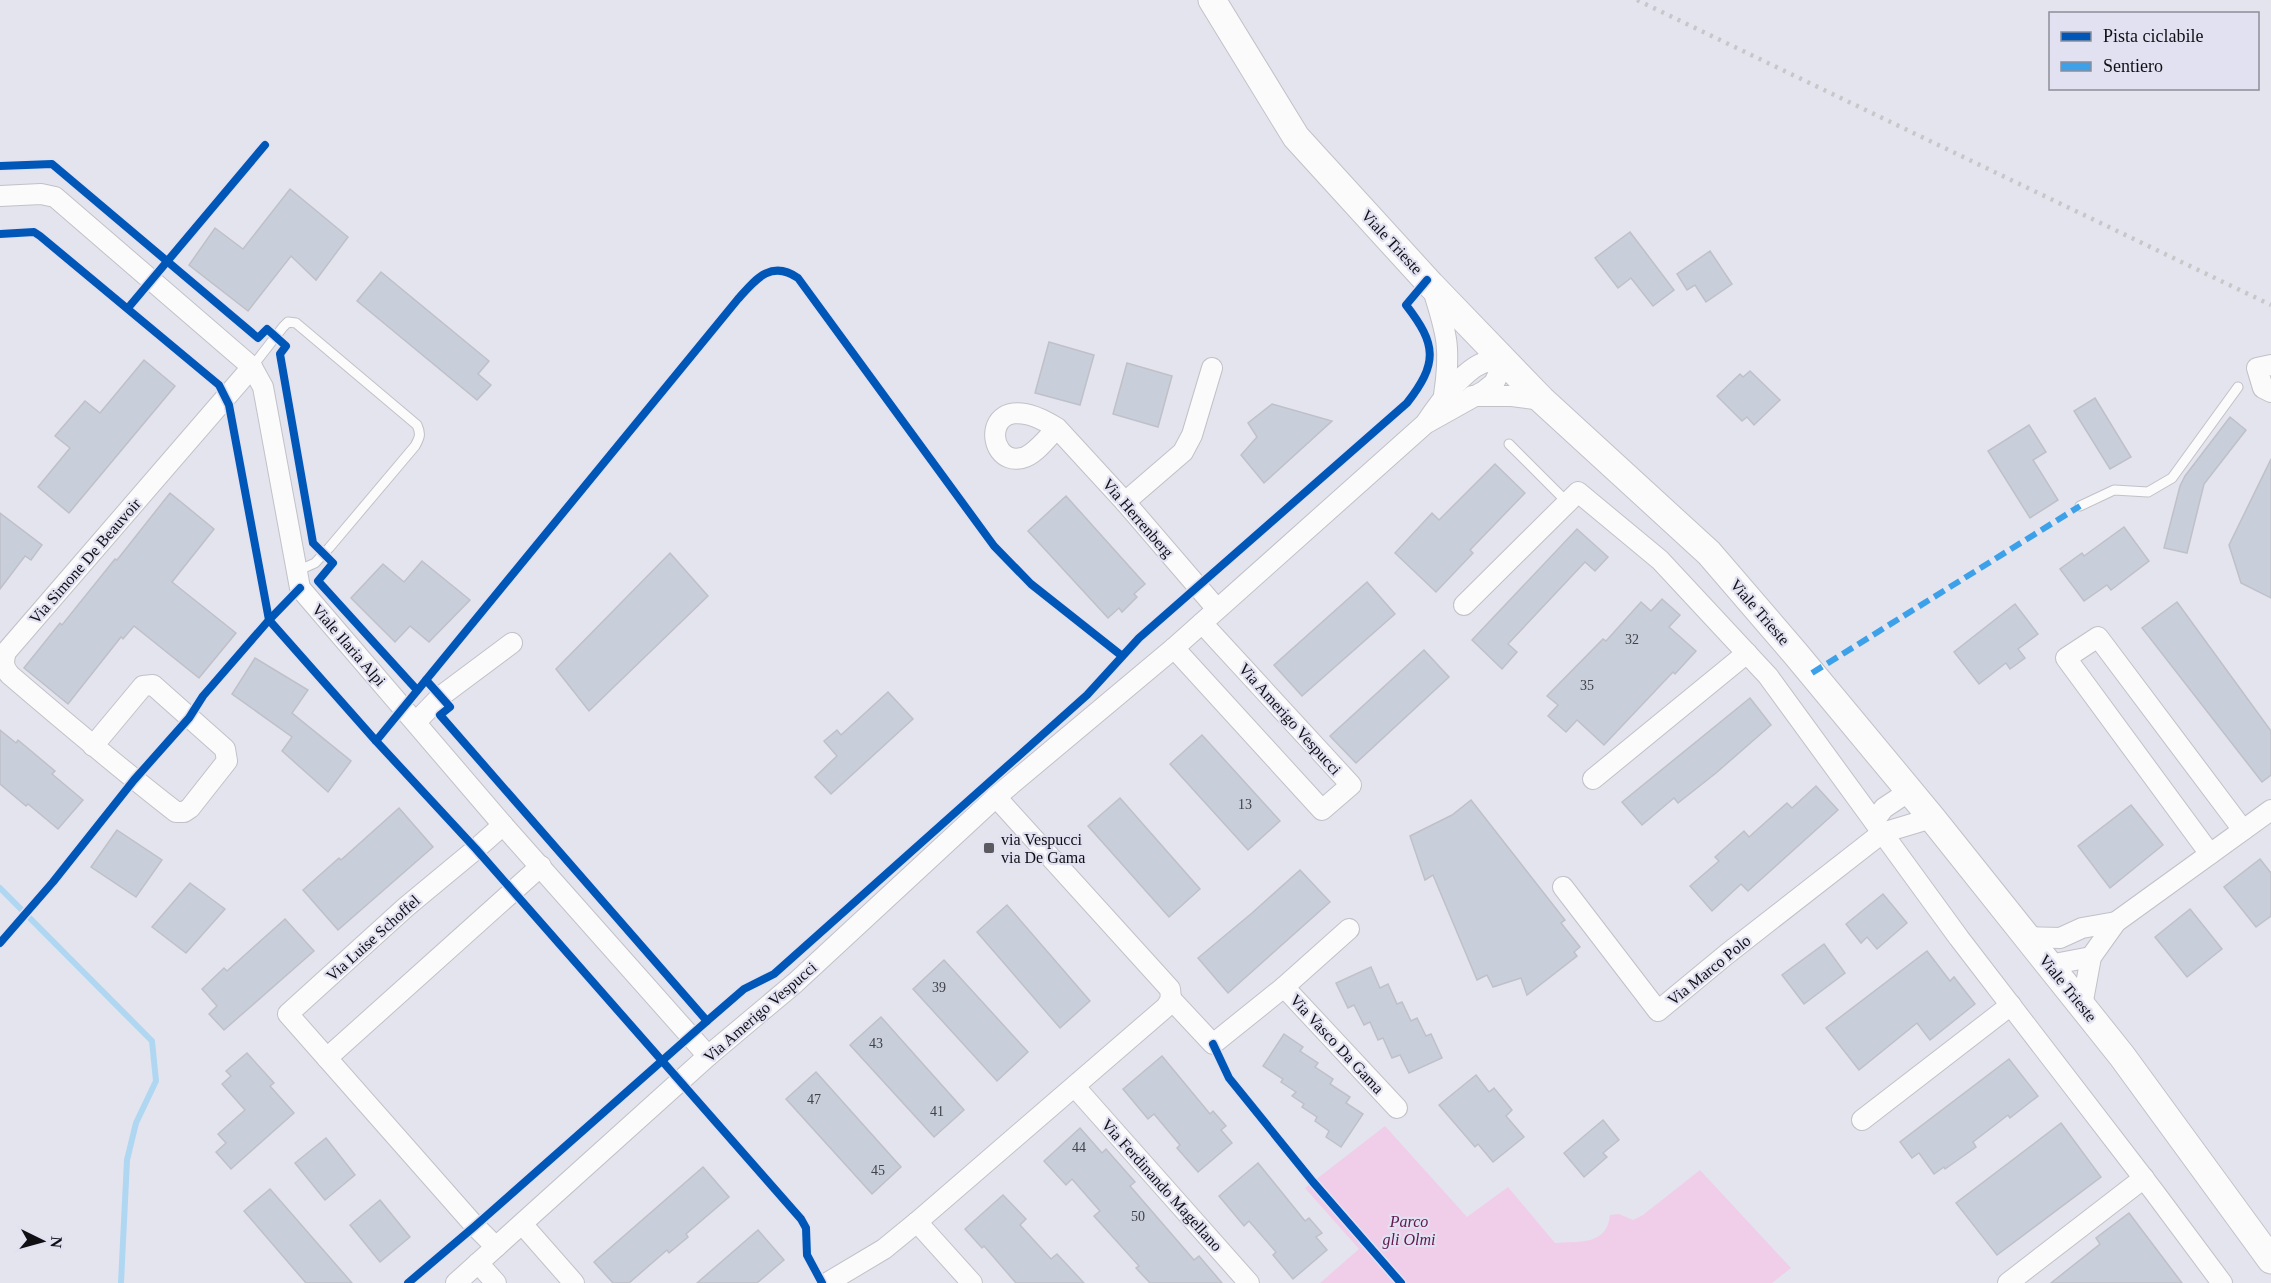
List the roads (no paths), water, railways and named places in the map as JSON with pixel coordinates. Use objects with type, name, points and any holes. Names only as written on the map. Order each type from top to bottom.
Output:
[{"type":"main road","name":"Viale Trieste","points":[[1212,0],[1296,137],[1431,285],[1505,362],[1542,400],[1708,553],[1795,652],[1908,792],[1932,818],[2122,1056],[2271,1260]]},
{"type":"street","name":"Viale Ilaria Alpi","points":[[0,196],[41,194],[55,197],[252,367],[263,387],[300,588],[502,825],[541,866],[708,1056]]},
{"type":"street","name":"Via Amerigo Vespucci","points":[[1431,285],[1448,345],[1449,363],[1444,395]]},
{"type":"street","name":"Via Amerigo Vespucci","points":[[456,1283],[708,1056],[795,983],[996,797],[1174,648],[1425,424],[1494,383],[1505,362],[1489,361],[1474,368],[1444,395],[1425,424]]},
{"type":"street","points":[[2271,365],[2257,369],[2263,388],[2271,392]]},
{"type":"street","name":"Via Simone De Beauvoir","points":[[93,746],[143,686],[153,685],[225,749],[227,761],[189,808],[184,812],[176,812],[93,746],[4,668],[6,652],[252,367]]},
{"type":"street","points":[[1125,502],[1183,452],[1192,435],[1212,368]]},
{"type":"street","points":[[1472,396],[1512,396],[1542,400]]},
{"type":"street","name":"Via Herrenberg","points":[[1056,428],[1125,502],[1217,609]]},
{"type":"street","points":[[1464,605],[1578,492],[1660,560],[1768,676],[2011,1005],[2222,1283]]},
{"type":"street","name":"Via Amerigo Vespucci","points":[[1174,648],[1322,810],[1351,785],[1202,623]]},
{"type":"street","points":[[2210,854],[2066,658],[2098,637],[2243,830]]},
{"type":"street","points":[[416,722],[441,696],[512,643]]},
{"type":"street","points":[[1593,779],[1746,653]]},
{"type":"street","name":"Via Marco Polo","points":[[1878,827],[1884,808],[1908,792]]},
{"type":"street","points":[[827,1283],[884,1249],[917,1222],[1075,1087],[1166,1007],[1171,999],[1170,989],[996,797]]},
{"type":"street","points":[[2082,1006],[2091,957],[2116,922],[2271,810]]},
{"type":"street","name":"Via Marco Polo","points":[[1563,887],[1658,1011],[1878,827],[1932,818]]},
{"type":"street","name":"Via Luise Schoffel","points":[[496,1247],[288,1014],[406,907],[502,825]]},
{"type":"street","points":[[327,1058],[541,866]]},
{"type":"street","points":[[2027,937],[2060,938],[2082,928],[2116,922]]},
{"type":"street","points":[[1284,987],[1349,929]]},
{"type":"street","points":[[2049,965],[2060,938]]},
{"type":"street","points":[[2049,965],[2091,957]]},
{"type":"street","name":"Via Vasco Da Gama","points":[[1171,999],[1213,1044],[1284,987],[1397,1108]]},
{"type":"street","points":[[1862,1120],[2011,1005]]},
{"type":"street","name":"Via Ferdinando Magellano","points":[[1075,1087],[1249,1283]]},
{"type":"street","points":[[2008,1283],[2144,1178]]},
{"type":"street","points":[[917,1222],[972,1283]]},
{"type":"street","points":[[523,1225],[574,1283]]},
{"type":"street","points":[[478,1263],[495,1283]]},
{"type":"lane","points":[[252,367],[283,327],[288,322],[296,323],[417,425],[420,432],[415,446],[329,548],[315,563],[296,572]]},
{"type":"lane","points":[[2079,506],[2114,490],[2148,492],[2172,478],[2238,387]]},
{"type":"lane","points":[[1509,444],[1567,502]]},
{"type":"waterway","points":[[0,888],[152,1041],[156,1081],[136,1123],[127,1160],[121,1283]]},
{"type":"railway","points":[[1637,0],[2271,305]]},
{"type":"place","name":"via Vespucci via De Gama","points":[[989,848]]},
{"type":"park label","name":"Parco gli Olmi","points":[[1409,1230]]}]
